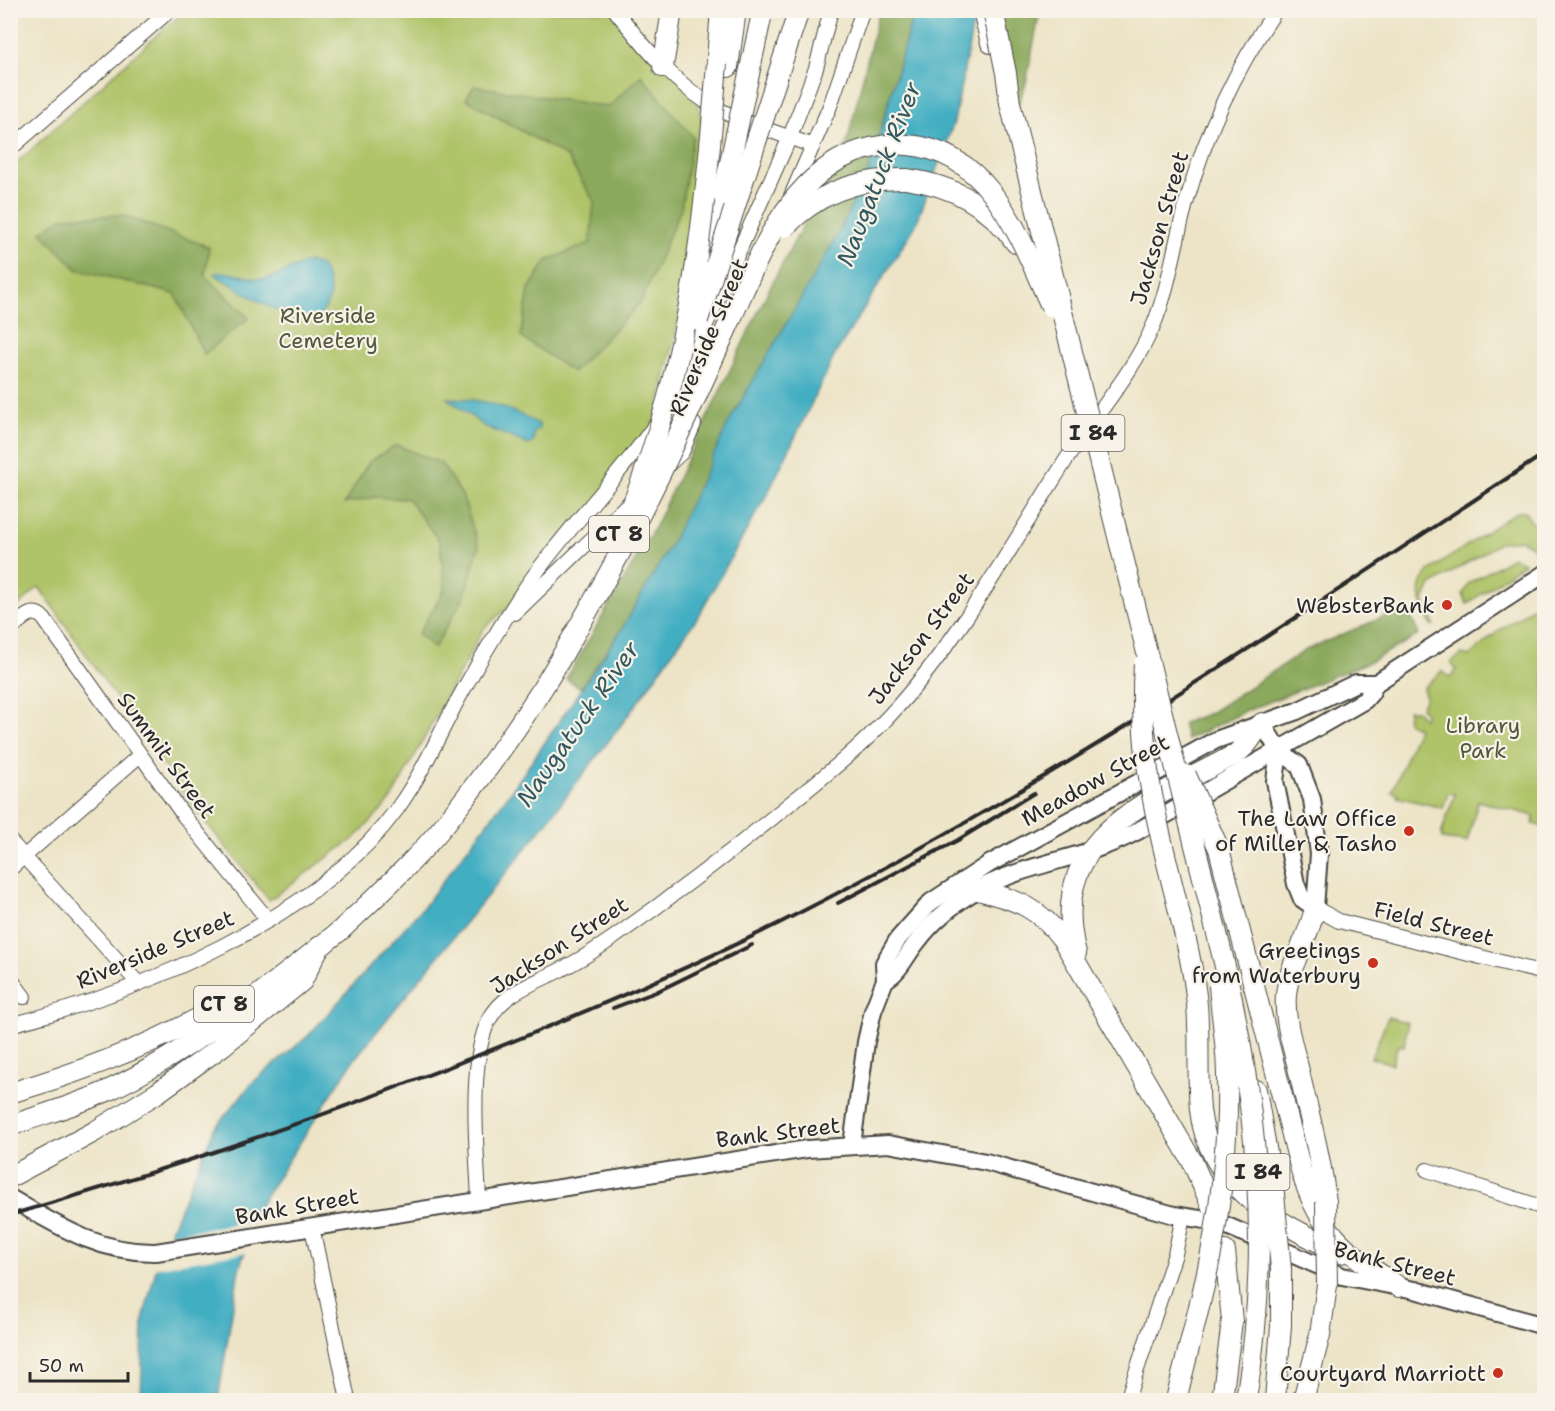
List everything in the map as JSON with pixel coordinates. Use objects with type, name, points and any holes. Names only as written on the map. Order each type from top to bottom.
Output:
[{"type":"highway","points":[[663,67],[672,10]]},
{"type":"highway","points":[[714,10],[719,64]]},
{"type":"highway","name":"CT 8","points":[[10,1093],[98,1064],[161,1038],[223,1005],[298,955],[338,923],[446,816],[508,736],[537,692],[591,596],[649,461],[665,414],[688,316],[708,189],[719,64],[721,10]]},
{"type":"highway","points":[[719,64],[736,10]]},
{"type":"highway","points":[[698,320],[799,10]]},
{"type":"highway","name":"I 84","points":[[984,10],[1010,103],[1221,946],[1246,1067],[1258,1159],[1258,1280],[1254,1345],[1246,1401]]},
{"type":"highway","points":[[993,10],[1007,73],[1010,103]]},
{"type":"highway","name":"CT 8","points":[[10,1126],[108,1090],[163,1060],[219,1023],[319,947],[400,873],[455,812],[565,652],[643,509],[698,320],[762,13]]},
{"type":"highway","points":[[643,509],[753,271],[780,219],[806,185],[821,171],[859,151],[898,144],[916,146],[934,150],[970,170],[987,186],[1014,227],[1071,349]]},
{"type":"highway","points":[[508,736],[572,647],[625,555],[668,470],[771,246],[799,212],[816,200],[851,184],[888,178],[926,181],[944,186],[969,199],[994,216],[1022,252],[1071,349]]},
{"type":"highway","name":"I 84","points":[[1071,349],[1256,1092],[1274,1194],[1281,1269],[1281,1326],[1275,1401]]},
{"type":"highway","points":[[1145,640],[1141,706],[1144,756],[1152,806],[1193,976],[1198,1030],[1200,1113],[1214,1156],[1225,1176],[1252,1204],[1290,1228],[1373,1269]]},
{"type":"highway","points":[[1084,972],[1075,948],[1071,913],[1076,880],[1087,854],[1112,826],[1236,754],[1262,723]]},
{"type":"highway","points":[[1170,741],[1219,849],[1307,1191],[1314,1210],[1338,1243],[1399,1287]]},
{"type":"highway","points":[[978,890],[1016,900],[1037,912],[1059,934],[1084,972],[1192,1161],[1213,1209],[1225,1251],[1232,1321],[1222,1401]]},
{"type":"highway","points":[[1303,1401],[1320,1335],[1327,1285],[1326,1202],[1321,1160],[1292,1042],[1286,1004],[1293,962],[1309,929],[1315,908]]},
{"type":"highway","points":[[1176,1401],[1217,1226],[1226,1144],[1227,1071],[1219,988],[1221,946]]},
{"type":"highway","points":[[12,1176],[94,1132],[157,1093],[221,1047],[302,981],[319,947]]},
{"type":"highway","points":[[10,1082],[98,1064]]},
{"type":"main road","name":"Meadow Street","points":[[885,980],[895,973],[916,942],[937,919],[978,890],[1006,877],[1087,854],[1123,839],[1365,700],[1376,683],[1545,574]]},
{"type":"main road","name":"Meadow Street","points":[[852,1145],[867,1035],[885,980],[884,963],[898,939],[921,911],[946,891],[1224,736],[1297,711],[1356,683],[1376,683]]},
{"type":"main road","points":[[1262,723],[1279,751],[1299,765],[1314,809],[1319,854],[1315,908]]},
{"type":"main road","name":"Field Street","points":[[1279,751],[1275,781],[1296,884],[1302,899],[1315,908]]},
{"type":"main road","name":"Bank Street","points":[[10,1198],[66,1231],[93,1243],[120,1250],[156,1252],[479,1199],[807,1149],[888,1144],[964,1157],[1025,1171],[1183,1217],[1232,1227],[1342,1276],[1399,1287],[1545,1326]]},
{"type":"street","points":[[10,149],[170,10]]},
{"type":"street","points":[[615,10],[663,67],[717,109],[813,146]]},
{"type":"street","name":"Riverside Street","points":[[10,1025],[138,983],[201,956],[268,921],[345,863],[396,810],[504,621],[529,583],[643,442],[674,396],[790,137],[816,68],[831,10]]},
{"type":"street","name":"Riverside Street","points":[[504,621],[524,606],[576,551],[682,452],[813,146],[863,10]]},
{"type":"street","name":"Jackson Street","points":[[479,1199],[478,1074],[483,1035],[492,1014],[515,993],[565,968],[610,940],[759,829],[866,740],[927,672],[1007,556],[1065,462],[1150,334],[1161,303],[1186,201],[1202,152],[1234,80],[1276,10]]},
{"type":"street","name":"Summit Street","points":[[10,630],[27,615],[36,613],[44,618],[184,816],[268,921]]},
{"type":"street","points":[[10,869],[140,755]]},
{"type":"street","points":[[10,841],[138,983]]},
{"type":"street","name":"Field Street","points":[[1315,908],[1339,921],[1545,973]]},
{"type":"street","points":[[10,978],[24,997]]},
{"type":"street","name":"Riverside Street","points":[[10,1030],[30,1020]]},
{"type":"street","points":[[1426,1170],[1545,1208]]},
{"type":"street","points":[[1127,1401],[1175,1254],[1183,1217]]},
{"type":"street","points":[[312,1227],[348,1401]]},
{"type":"green space","name":"Riverside Cemetery","points":[[188,10],[615,11],[696,94],[705,137],[706,201],[651,440],[517,600],[484,628],[390,801],[356,837],[269,900],[187,799],[39,587],[11,612],[11,168],[168,25]]},
{"type":"green space","points":[[879,11],[914,11],[870,168],[837,236],[671,544],[622,629],[581,688],[566,679],[654,528],[768,291],[847,143]]},
{"type":"green space","points":[[995,11],[1040,11],[1026,83],[1011,125]]},
{"type":"green space","points":[[641,75],[693,137],[681,208],[641,302],[573,372],[521,337],[529,289],[547,260],[590,243],[594,201],[567,157],[466,99],[474,86],[609,107]]},
{"type":"green space","points":[[122,215],[209,247],[205,276],[249,318],[204,354],[175,294],[77,269],[41,232],[63,217]]},
{"type":"green space","points":[[396,445],[441,463],[462,495],[479,546],[464,597],[434,648],[418,634],[445,589],[440,542],[408,499],[375,497],[344,504],[369,462]]},
{"type":"green space","points":[[1516,512],[1525,512],[1532,523],[1544,530],[1544,550],[1537,555],[1533,547],[1521,540],[1501,542],[1431,585],[1424,601],[1434,625],[1431,625],[1422,604],[1420,591],[1421,584],[1429,571]]},
{"type":"green space","points":[[1513,557],[1524,563],[1467,604],[1463,594],[1469,583]]},
{"type":"green space","name":"Library Park","points":[[1544,600],[1544,827],[1533,824],[1534,816],[1478,801],[1467,842],[1442,839],[1442,831],[1455,794],[1448,793],[1443,808],[1397,797],[1398,794],[1392,792],[1418,728],[1407,722],[1408,710],[1416,710],[1423,719],[1425,714],[1421,707],[1426,698],[1423,688],[1442,671],[1450,678],[1457,669],[1450,663],[1462,654],[1469,656],[1497,632]]},
{"type":"green space","points":[[1397,611],[1410,615],[1419,635],[1369,662],[1244,712],[1187,740],[1183,723],[1210,713],[1306,650]]},
{"type":"green space","points":[[1388,1017],[1408,1023],[1404,1046],[1398,1045],[1392,1064],[1371,1058]]},
{"type":"water","name":"Naugatuck River","points":[[914,11],[978,11],[973,24],[954,122],[916,225],[836,353],[769,491],[697,618],[630,713],[536,836],[353,1061],[262,1201],[239,1269],[218,1400],[141,1400],[143,1319],[159,1258],[214,1129],[252,1083],[308,1036],[425,905],[515,786],[622,629],[671,544],[730,420],[837,236],[870,168]]},
{"type":"water","points":[[309,262],[321,266],[327,277],[330,292],[325,309],[316,317],[304,319],[271,308],[214,274],[228,273],[262,279],[274,277]]},
{"type":"water","points":[[447,398],[495,405],[539,424],[539,429],[534,433],[534,441],[529,445],[484,426]]},
{"type":"pier","points":[[259,1220],[248,1252],[153,1268],[165,1235]]},
{"type":"railway","points":[[10,1215],[218,1151],[355,1103],[490,1051],[619,997],[771,927],[898,861],[1086,751],[1271,634],[1544,454]]},
{"type":"railway","points":[[838,903],[958,840],[1034,793]]},
{"type":"railway","points":[[613,1008],[656,992],[752,945]]},
{"type":"place","name":"WebsterBank","points":[[1447,605]]},
{"type":"place","name":"The Law Office of Miller & Tasho","points":[[1409,831]]},
{"type":"place","name":"Greetings from Waterbury","points":[[1373,963]]},
{"type":"place","name":"Courtyard Marriott","points":[[1498,1373]]}]
